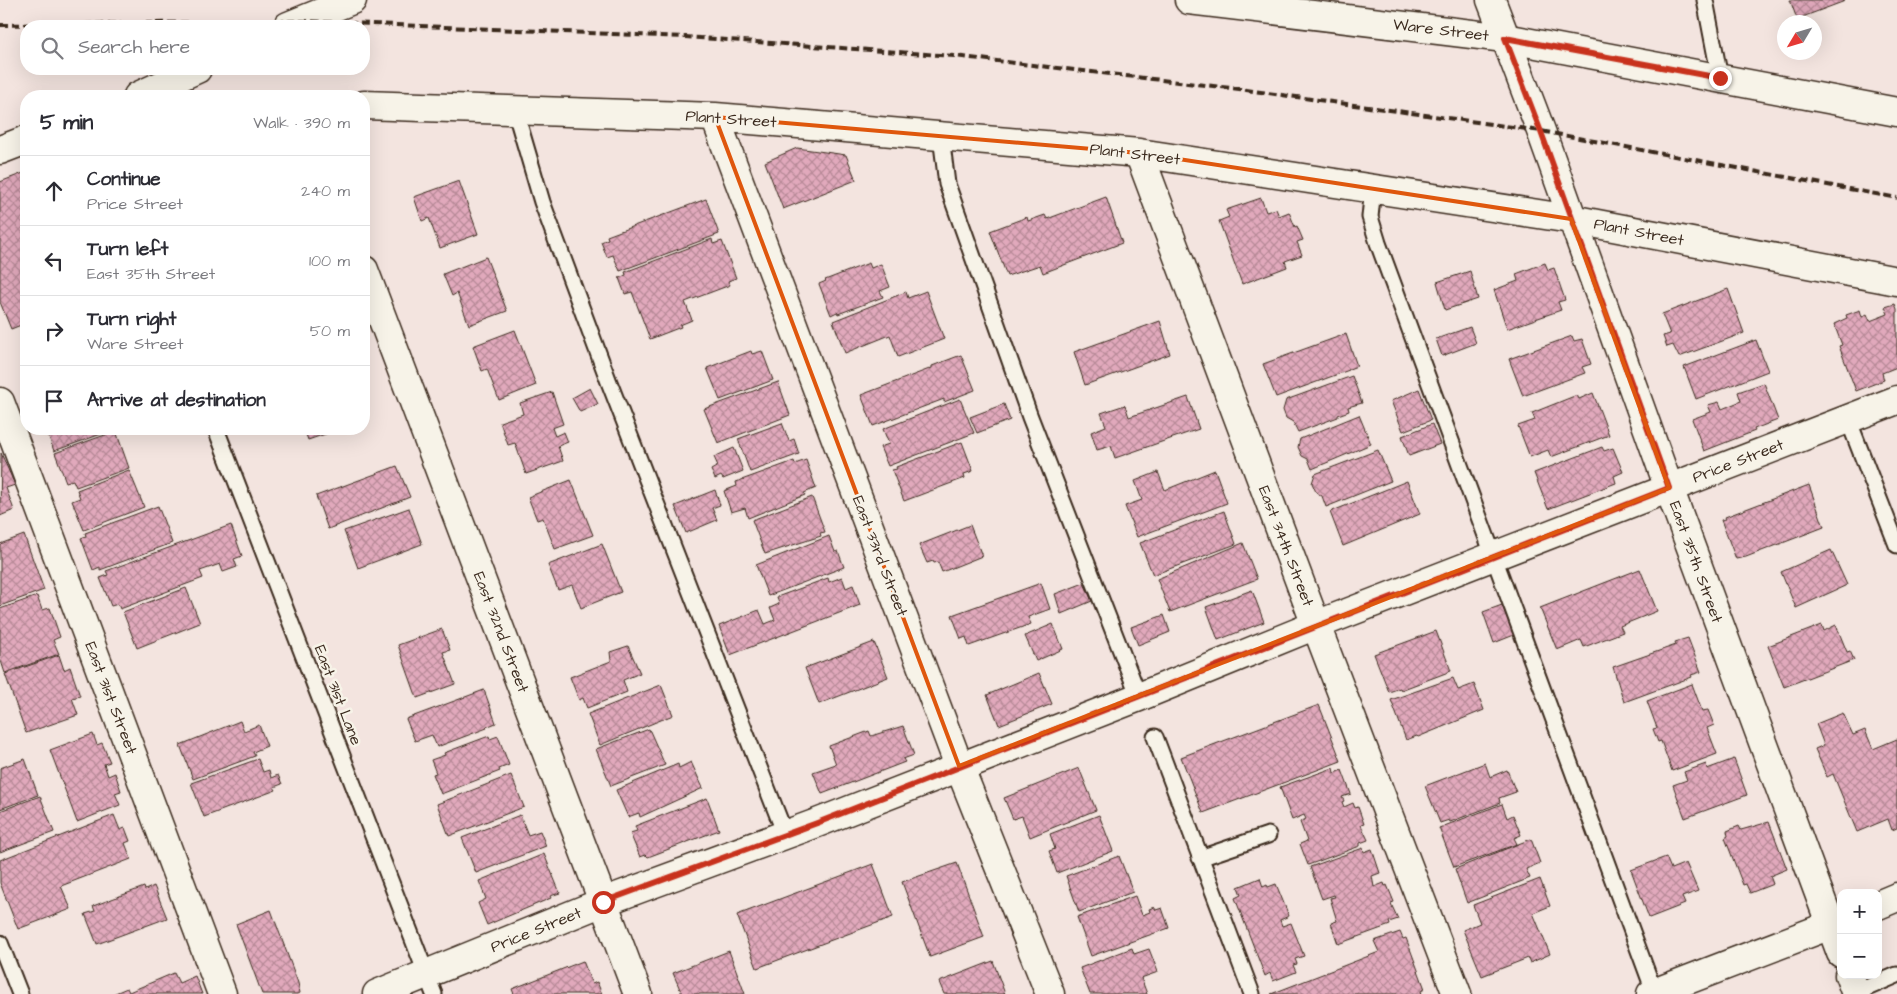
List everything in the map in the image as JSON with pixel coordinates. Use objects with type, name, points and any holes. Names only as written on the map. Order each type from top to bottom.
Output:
[{"type":"street","points":[[303,20],[352,0]]},
{"type":"street","name":"Ware Street","points":[[1189,0],[1282,6],[1505,38],[1897,112]]},
{"type":"street","name":"East 35th Street","points":[[1491,0],[1541,132],[1669,488],[1836,923]]},
{"type":"street","points":[[154,90],[185,75]]},
{"type":"street","name":"Plant Street","points":[[370,105],[715,117],[1139,153],[1571,219],[1897,282]]},
{"type":"street","name":"East 33rd Street","points":[[715,117],[959,766],[1050,994]]},
{"type":"street","points":[[0,150],[20,142]]},
{"type":"street","name":"East 34th Street","points":[[1139,153],[1457,994]]},
{"type":"street","name":"East 32nd Street","points":[[370,286],[638,994]]},
{"type":"street","name":"Price Street","points":[[377,994],[431,984],[603,902],[786,834],[1140,697],[1316,625],[1897,400]]},
{"type":"street","name":"East 31st Street","points":[[0,402],[222,994]]},
{"type":"street","points":[[1882,903],[1897,897]]},
{"type":"street","points":[[1653,994],[1836,923]]},
{"type":"lane","points":[[1705,0],[1720,78]]},
{"type":"lane","points":[[515,110],[542,202],[605,374],[786,834]]},
{"type":"lane","points":[[941,136],[950,194],[1030,417],[1140,697]]},
{"type":"lane","points":[[1373,188],[1370,217],[1378,243],[1653,994]]},
{"type":"lane","points":[[1848,419],[1897,545]]},
{"type":"lane","name":"East 31st Lane","points":[[218,435],[431,984]]},
{"type":"lane","points":[[1155,737],[1252,994]]},
{"type":"lane","points":[[1200,858],[1268,835]]},
{"type":"lane","points":[[0,943],[20,994]]},
{"type":"lane","points":[[1853,987],[1897,975]]},
{"type":"highlighted area","points":[[715,117],[1139,153],[1571,219],[1669,488],[959,766]]},
{"type":"building","points":[[1790,0],[1845,1],[1808,15],[1796,15]]},
{"type":"building","points":[[797,148],[846,155],[856,180],[783,209],[765,162]]},
{"type":"building","points":[[20,174],[20,325],[11,329],[0,302],[0,182]]},
{"type":"building","points":[[459,181],[478,234],[440,248],[429,218],[422,221],[414,197]]},
{"type":"building","points":[[1106,197],[1122,243],[1043,273],[1040,265],[1007,276],[990,231],[1027,217],[1028,221],[1045,215],[1047,219]]},
{"type":"building","points":[[1261,198],[1266,212],[1276,209],[1279,216],[1289,212],[1303,240],[1297,242],[1302,255],[1285,261],[1287,267],[1242,284],[1219,221],[1229,217],[1226,210]]},
{"type":"building","points":[[706,199],[719,234],[620,271],[613,255],[607,257],[601,242],[608,239],[607,236]]},
{"type":"building","points":[[712,239],[713,244],[722,241],[736,278],[728,281],[730,285],[685,302],[692,320],[680,325],[681,327],[650,339],[632,292],[625,294],[619,278],[626,275],[625,272]]},
{"type":"building","points":[[486,257],[507,311],[469,325],[457,293],[452,296],[443,274]]},
{"type":"building","points":[[869,263],[871,268],[881,264],[890,287],[880,291],[883,297],[831,315],[819,284]]},
{"type":"building","points":[[1545,263],[1548,270],[1554,268],[1565,300],[1558,302],[1561,310],[1507,329],[1494,290],[1518,281],[1516,274]]},
{"type":"building","points":[[1470,271],[1478,299],[1445,310],[1437,282]]},
{"type":"building","points":[[1728,289],[1744,333],[1679,357],[1673,345],[1667,347],[1663,336],[1670,334],[1662,314]]},
{"type":"building","points":[[926,291],[944,339],[898,357],[890,335],[845,353],[833,321],[906,292],[908,298]]},
{"type":"building","points":[[1895,304],[1897,309],[1897,367],[1882,373],[1884,380],[1856,391],[1839,346],[1842,345],[1834,324],[1847,318],[1846,315],[1860,310],[1862,317],[1867,314],[1870,321],[1888,314],[1885,307]]},
{"type":"building","points":[[1160,321],[1170,354],[1085,385],[1074,352]]},
{"type":"building","points":[[1470,327],[1476,343],[1442,356],[1436,339]]},
{"type":"building","points":[[515,330],[536,385],[499,400],[487,369],[482,371],[473,346]]},
{"type":"building","points":[[1346,334],[1357,366],[1276,397],[1263,364]]},
{"type":"building","points":[[1572,336],[1574,341],[1582,339],[1591,364],[1582,367],[1585,373],[1523,396],[1509,359]]},
{"type":"building","points":[[1756,340],[1768,371],[1696,399],[1684,367]]},
{"type":"building","points":[[751,351],[752,354],[762,351],[773,380],[720,400],[707,368]]},
{"type":"building","points":[[961,355],[975,390],[944,402],[944,399],[873,426],[861,395]]},
{"type":"building","points":[[1352,376],[1362,403],[1348,407],[1349,411],[1338,415],[1338,417],[1298,432],[1293,422],[1286,418],[1283,410],[1286,400]]},
{"type":"building","points":[[778,382],[790,415],[718,443],[704,409]]},
{"type":"building","points":[[1764,383],[1778,420],[1704,451],[1692,419],[1711,412],[1708,405],[1719,402],[1722,409],[1741,401],[1738,392]]},
{"type":"building","points":[[590,388],[598,404],[580,412],[572,398]]},
{"type":"building","points":[[1419,389],[1431,420],[1403,431],[1391,401]]},
{"type":"building","points":[[552,392],[563,424],[552,428],[555,436],[564,432],[568,442],[558,446],[563,461],[526,474],[515,443],[508,445],[500,422],[523,414],[520,403]]},
{"type":"building","points":[[1593,393],[1609,435],[1551,457],[1548,450],[1530,457],[1518,426],[1535,420],[1532,413],[1577,395],[1579,399]]},
{"type":"building","points":[[1188,397],[1199,429],[1115,458],[1111,446],[1097,450],[1091,432],[1106,426],[1101,413],[1125,405],[1129,417]]},
{"type":"building","points":[[960,399],[974,433],[888,466],[880,447],[889,444],[883,429]]},
{"type":"building","points":[[1004,404],[1010,420],[977,433],[970,417]]},
{"type":"building","points":[[1359,415],[1371,444],[1312,469],[1308,459],[1302,456],[1298,447],[1300,439]]},
{"type":"building","points":[[782,423],[789,441],[794,439],[799,454],[750,472],[738,439]]},
{"type":"building","points":[[1432,424],[1440,444],[1409,456],[1402,436]]},
{"type":"building","points":[[48,435],[98,435],[54,451]]},
{"type":"building","points":[[105,435],[117,435],[129,468],[76,487],[73,480],[66,482],[55,453]]},
{"type":"building","points":[[306,435],[323,435],[308,440]]},
{"type":"building","points":[[962,442],[973,471],[964,474],[965,478],[904,501],[892,470]]},
{"type":"building","points":[[1602,447],[1604,451],[1613,448],[1623,472],[1614,476],[1616,483],[1548,509],[1534,473]]},
{"type":"building","points":[[734,448],[743,471],[723,479],[721,476],[715,479],[711,470],[718,466],[714,457]]},
{"type":"building","points":[[1378,450],[1391,481],[1326,507],[1322,496],[1316,492],[1312,483],[1315,474]]},
{"type":"building","points":[[1,453],[15,485],[6,488],[14,510],[0,516]]},
{"type":"building","points":[[806,460],[816,488],[804,493],[805,495],[748,518],[745,508],[731,512],[724,491],[737,486],[736,482],[794,461],[795,464]]},
{"type":"building","points":[[397,466],[410,497],[328,529],[316,496]]},
{"type":"building","points":[[129,470],[144,507],[84,530],[72,501],[80,498],[77,490]]},
{"type":"building","points":[[1215,470],[1227,503],[1137,537],[1125,506],[1142,500],[1135,481],[1158,472],[1165,490]]},
{"type":"building","points":[[571,480],[593,535],[555,549],[543,518],[537,520],[528,497]]},
{"type":"building","points":[[1407,481],[1420,514],[1343,546],[1330,512]]},
{"type":"building","points":[[1809,485],[1824,527],[1746,557],[1736,559],[1721,520]]},
{"type":"building","points":[[715,490],[720,505],[712,508],[717,520],[686,533],[675,506]]},
{"type":"building","points":[[812,497],[825,532],[820,533],[821,536],[765,554],[752,520]]},
{"type":"building","points":[[158,506],[172,543],[100,570],[100,567],[93,570],[81,538],[86,536],[85,533]]},
{"type":"building","points":[[409,508],[422,544],[358,568],[344,531]]},
{"type":"building","points":[[1224,511],[1236,544],[1153,575],[1140,543]]},
{"type":"building","points":[[231,525],[242,556],[234,559],[237,567],[223,572],[220,564],[200,571],[203,578],[120,609],[118,604],[111,606],[100,578],[108,575],[106,571]]},
{"type":"building","points":[[970,525],[982,556],[942,572],[938,562],[927,563],[919,545]]},
{"type":"building","points":[[24,535],[44,590],[0,606],[0,544]]},
{"type":"building","points":[[829,536],[835,552],[838,551],[844,567],[768,596],[756,565]]},
{"type":"building","points":[[1243,543],[1257,579],[1170,612],[1157,579]]},
{"type":"building","points":[[602,544],[621,592],[581,608],[572,585],[558,590],[548,565]]},
{"type":"building","points":[[1831,550],[1847,585],[1796,608],[1781,572]]},
{"type":"building","points":[[1640,569],[1657,611],[1620,626],[1623,632],[1584,647],[1581,640],[1557,650],[1540,608]]},
{"type":"building","points":[[842,577],[846,588],[853,585],[860,605],[730,655],[719,626],[759,610],[765,624],[775,620],[770,608],[779,604],[777,597],[828,578],[829,582]]},
{"type":"building","points":[[1041,583],[1050,609],[1028,617],[1031,624],[969,646],[966,637],[961,639],[952,615]]},
{"type":"building","points":[[1084,583],[1092,601],[1061,614],[1055,594]]},
{"type":"building","points":[[186,588],[200,623],[137,648],[123,612]]},
{"type":"building","points":[[1252,590],[1264,622],[1218,640],[1206,607]]},
{"type":"building","points":[[37,596],[42,610],[50,608],[60,637],[53,640],[59,654],[5,673],[0,658],[0,609]]},
{"type":"building","points":[[1502,605],[1514,635],[1494,643],[1483,612]]},
{"type":"building","points":[[1164,615],[1170,632],[1138,645],[1131,627]]},
{"type":"building","points":[[1053,624],[1063,649],[1036,661],[1025,636]]},
{"type":"building","points":[[1822,625],[1824,631],[1836,625],[1847,652],[1850,651],[1854,660],[1784,687],[1768,646]]},
{"type":"building","points":[[442,629],[450,650],[443,652],[455,684],[417,698],[398,645]]},
{"type":"building","points":[[1436,631],[1451,671],[1401,690],[1400,688],[1389,692],[1374,654]]},
{"type":"building","points":[[1688,638],[1701,672],[1624,702],[1613,667],[1676,645],[1675,642]]},
{"type":"building","points":[[874,642],[888,677],[819,704],[805,668]]},
{"type":"building","points":[[628,646],[640,673],[623,680],[627,692],[587,708],[583,698],[579,700],[570,677],[611,661],[610,652]]},
{"type":"building","points":[[59,655],[64,670],[70,667],[80,696],[72,698],[78,715],[26,733],[5,674]]},
{"type":"building","points":[[1039,673],[1052,704],[999,725],[987,695]]},
{"type":"building","points":[[1453,678],[1458,690],[1474,684],[1484,710],[1418,737],[1406,740],[1391,700]]},
{"type":"building","points":[[1692,684],[1702,711],[1708,710],[1714,725],[1707,728],[1717,754],[1672,771],[1661,741],[1658,742],[1653,729],[1657,728],[1647,701]]},
{"type":"building","points":[[661,685],[673,715],[600,745],[588,714]]},
{"type":"building","points":[[484,690],[496,723],[437,747],[432,735],[415,741],[406,719]]},
{"type":"building","points":[[1319,705],[1341,761],[1203,813],[1181,757]]},
{"type":"building","points":[[1843,713],[1853,735],[1865,730],[1873,749],[1897,739],[1897,828],[1892,830],[1888,819],[1857,832],[1833,774],[1827,777],[1815,749],[1824,745],[1816,724]]},
{"type":"building","points":[[240,721],[244,731],[259,725],[267,746],[253,752],[255,756],[193,779],[180,745]]},
{"type":"building","points":[[903,726],[914,755],[903,759],[905,762],[822,794],[813,772],[836,764],[829,746],[869,731],[871,736]]},
{"type":"building","points":[[649,729],[665,765],[611,786],[596,749]]},
{"type":"building","points":[[93,734],[97,745],[102,743],[110,762],[104,764],[108,776],[115,773],[121,791],[115,793],[120,805],[77,822],[50,750]]},
{"type":"building","points":[[489,736],[490,739],[498,736],[509,765],[499,769],[500,771],[441,794],[433,774],[436,773],[431,760]]},
{"type":"building","points":[[25,759],[38,795],[0,809],[0,768]]},
{"type":"building","points":[[258,759],[263,772],[269,770],[271,778],[278,775],[282,784],[274,787],[276,790],[204,817],[191,783]]},
{"type":"building","points":[[1734,759],[1747,795],[1685,818],[1673,785],[1687,780],[1684,772],[1706,764],[1707,769]]},
{"type":"building","points":[[691,762],[703,788],[640,817],[639,813],[628,817],[616,790],[678,764],[679,768]]},
{"type":"building","points":[[1485,763],[1490,777],[1507,770],[1516,792],[1499,798],[1500,803],[1450,822],[1449,820],[1440,823],[1425,786]]},
{"type":"building","points":[[1079,768],[1096,810],[1030,837],[1022,816],[1013,819],[1004,798]]},
{"type":"building","points":[[1333,768],[1334,773],[1342,770],[1351,794],[1342,797],[1344,801],[1342,802],[1344,807],[1353,803],[1355,808],[1358,807],[1364,824],[1361,825],[1368,840],[1360,843],[1360,846],[1308,865],[1300,844],[1307,841],[1300,822],[1306,819],[1304,815],[1292,820],[1280,787]]},
{"type":"building","points":[[511,775],[524,807],[449,836],[437,804]]},
{"type":"building","points":[[40,796],[54,832],[0,852],[0,811]]},
{"type":"building","points":[[707,798],[719,830],[648,857],[646,855],[640,857],[630,833],[637,831],[635,826]]},
{"type":"building","points":[[1502,804],[1507,818],[1513,815],[1521,835],[1514,838],[1517,844],[1454,867],[1439,828]]},
{"type":"building","points":[[114,815],[120,830],[125,828],[130,841],[125,843],[131,859],[61,886],[71,909],[18,929],[0,883],[0,860]]},
{"type":"building","points":[[520,815],[528,835],[540,831],[546,846],[476,873],[462,838]]},
{"type":"building","points":[[1099,815],[1113,851],[1057,873],[1049,851],[1055,849],[1050,834]]},
{"type":"building","points":[[1769,822],[1787,869],[1770,876],[1773,884],[1750,893],[1746,884],[1743,885],[1725,838],[1728,836],[1727,831],[1739,826],[1741,830]]},
{"type":"building","points":[[1531,839],[1540,863],[1526,869],[1530,878],[1467,903],[1455,869]]},
{"type":"building","points":[[1363,848],[1364,852],[1372,849],[1380,873],[1372,876],[1374,887],[1384,883],[1385,886],[1387,885],[1394,902],[1391,903],[1398,919],[1389,922],[1390,925],[1338,944],[1331,923],[1337,921],[1330,898],[1335,897],[1334,895],[1322,899],[1310,867]]},
{"type":"building","points":[[544,854],[560,893],[487,925],[478,903],[486,899],[479,881]]},
{"type":"building","points":[[1119,856],[1133,892],[1079,912],[1066,876]]},
{"type":"building","points":[[1666,857],[1671,869],[1686,863],[1698,891],[1682,897],[1685,904],[1649,918],[1631,870]]},
{"type":"building","points":[[957,863],[984,937],[930,957],[902,882]]},
{"type":"building","points":[[873,864],[893,917],[757,968],[737,915]]},
{"type":"building","points":[[1260,878],[1263,887],[1276,884],[1289,916],[1280,920],[1282,926],[1291,923],[1304,956],[1295,959],[1297,964],[1293,965],[1296,972],[1273,981],[1270,973],[1265,976],[1235,898],[1241,895],[1238,887]]},
{"type":"building","points":[[1540,879],[1550,906],[1533,913],[1550,954],[1530,963],[1528,958],[1482,976],[1463,930],[1480,923],[1473,905]]},
{"type":"building","points":[[154,886],[167,918],[97,944],[85,914],[95,911],[93,906],[144,887],[145,890]]},
{"type":"building","points":[[1135,896],[1142,915],[1150,912],[1149,909],[1154,907],[1156,910],[1162,908],[1169,928],[1091,956],[1077,917]]},
{"type":"building","points":[[271,910],[298,983],[300,993],[298,994],[262,994],[236,924]]},
{"type":"building","points":[[1400,932],[1403,939],[1406,938],[1425,989],[1421,991],[1422,994],[1271,994],[1379,952],[1374,941]]},
{"type":"building","points":[[1132,948],[1134,954],[1149,949],[1158,972],[1141,978],[1147,994],[1090,994],[1080,968]]},
{"type":"building","points":[[729,951],[745,994],[682,994],[673,973]]},
{"type":"building","points":[[583,961],[592,984],[597,982],[602,994],[514,994],[512,989]]},
{"type":"building","points":[[993,961],[1005,994],[944,994],[939,982]]},
{"type":"building","points":[[174,973],[179,983],[195,976],[202,994],[113,994],[127,988],[129,992]]},
{"type":"railway","points":[[370,24],[686,37],[954,56],[1239,89],[1541,131],[1897,198]]},
{"type":"railway","points":[[0,25],[20,25]]},
{"type":"route","points":[[603,902],[817,823],[1140,697],[1316,625],[1669,488],[1541,132],[1505,38],[1720,78]]}]
